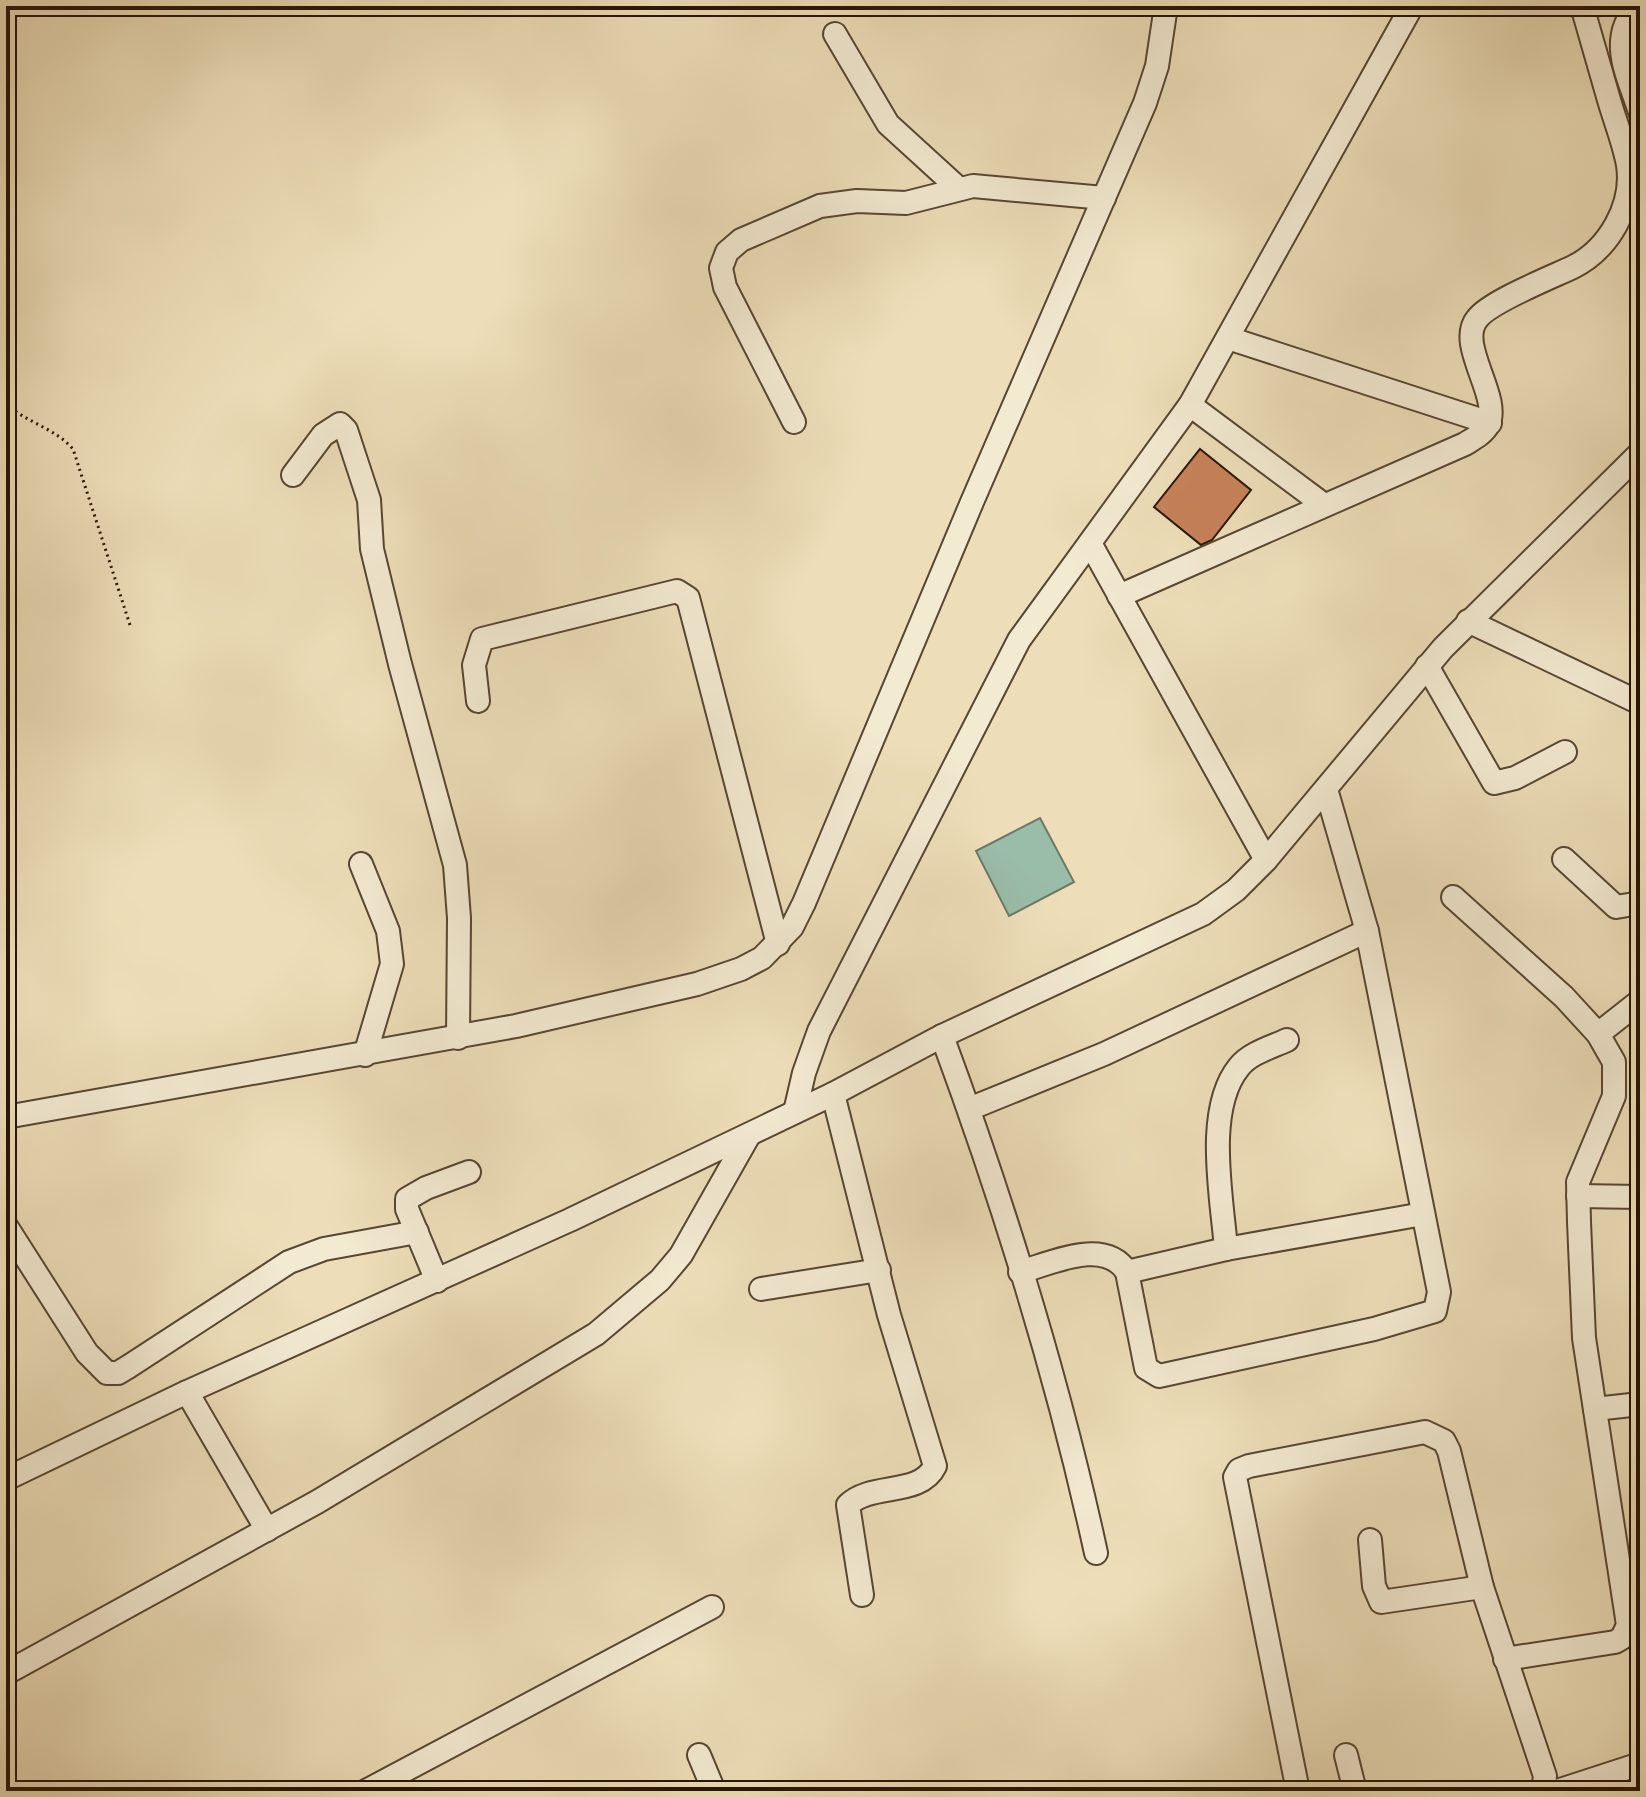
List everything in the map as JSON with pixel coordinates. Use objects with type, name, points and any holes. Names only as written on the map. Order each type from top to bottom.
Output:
[{"type":"street","points":[[6,1117],[365,1055],[573,1015],[697,984],[741,969],[778,944],[804,903],[1145,103],[1157,66],[1166,6]]},
{"type":"street","points":[[795,1112],[819,1031],[993,686],[1019,640],[1190,405],[1412,6]]},
{"type":"street","points":[[1119,596],[1465,444],[1483,433],[1490,423],[1490,407],[1474,349],[1472,333],[1476,319],[1491,308],[1579,264],[1598,250],[1615,227],[1625,204],[1628,165],[1582,6]]},
{"type":"street","points":[[1638,6],[1628,17],[1620,37],[1621,54],[1640,112]]},
{"type":"street","points":[[835,34],[888,124],[957,187]]},
{"type":"street","points":[[794,422],[725,287],[721,268],[727,252],[741,240],[820,206],[857,201],[906,203],[957,187],[1104,198]]},
{"type":"street","points":[[1228,338],[1490,423]]},
{"type":"street","points":[[1190,405],[1324,505]]},
{"type":"street","points":[[293,475],[329,428],[340,424],[346,430],[369,500],[372,549],[455,865],[459,918],[458,1038]]},
{"type":"street","points":[[6,1479],[187,1392],[437,1281],[749,1135],[942,1036],[1177,928],[1236,890],[1266,860],[1468,621],[1638,462]]},
{"type":"street","points":[[1090,543],[1266,860]]},
{"type":"street","points":[[478,701],[474,665],[482,639],[677,591],[688,598],[778,944]]},
{"type":"street","points":[[1468,621],[1640,703]]},
{"type":"street","points":[[1427,666],[1494,783],[1515,778],[1565,752]]},
{"type":"street","points":[[1020,1272],[1095,1254],[1110,1254],[1120,1260],[1127,1272],[1146,1368],[1159,1376],[1400,1323],[1435,1311],[1439,1292],[1412,1145],[1367,931],[1326,789]]},
{"type":"street","points":[[1564,859],[1611,904],[1623,909],[1640,903]]},
{"type":"street","points":[[361,864],[388,931],[392,964],[365,1055]]},
{"type":"street","points":[[1453,897],[1564,997],[1598,1034],[1614,1062],[1614,1096],[1583,1165],[1578,1196],[1582,1320],[1595,1409],[1633,1588],[1628,1625],[1622,1638],[1505,1659]]},
{"type":"street","points":[[969,1109],[1104,1054],[1367,931]]},
{"type":"street","points":[[1598,1034],[1640,1001]]},
{"type":"street","points":[[942,1036],[969,1109],[1062,1410],[1096,1553]]},
{"type":"street","points":[[1226,1249],[1218,1137],[1223,1107],[1240,1065],[1287,1040]]},
{"type":"street","points":[[833,1094],[935,1466],[930,1475],[921,1481],[863,1494],[848,1505],[848,1523],[862,1595]]},
{"type":"street","points":[[10,1671],[267,1530],[502,1393],[596,1334],[633,1304],[681,1255],[749,1135]]},
{"type":"street","points":[[437,1281],[407,1209],[407,1199],[426,1188],[469,1172]]},
{"type":"street","points":[[1578,1196],[1640,1197]]},
{"type":"street","points":[[1127,1272],[1226,1249],[1423,1214]]},
{"type":"street","points":[[6,1226],[87,1353],[107,1373],[118,1373],[128,1367],[289,1262],[324,1249],[417,1232]]},
{"type":"street","points":[[761,1289],[879,1270]]},
{"type":"street","points":[[187,1392],[267,1530]]},
{"type":"street","points":[[1595,1409],[1640,1404]]},
{"type":"street","points":[[1298,1791],[1236,1486],[1239,1470],[1416,1433],[1435,1434],[1449,1451],[1482,1587],[1545,1776],[1543,1791]]},
{"type":"street","points":[[1370,1540],[1374,1586],[1381,1602],[1482,1587]]},
{"type":"street","points":[[366,1791],[712,1607]]},
{"type":"street","points":[[699,1755],[714,1791]]},
{"type":"street","points":[[1346,1755],[1355,1791]]},
{"type":"street","points":[[1557,1791],[1640,1764]]},
{"type":"path","points":[[6,404],[40,427],[65,439],[73,449],[130,625]]},
{"type":"shaded area","points":[[1040,818],[1074,882],[1009,916],[976,851]]},
{"type":"building","points":[[1200,449],[1251,490],[1212,540],[1201,545],[1154,507]]}]
